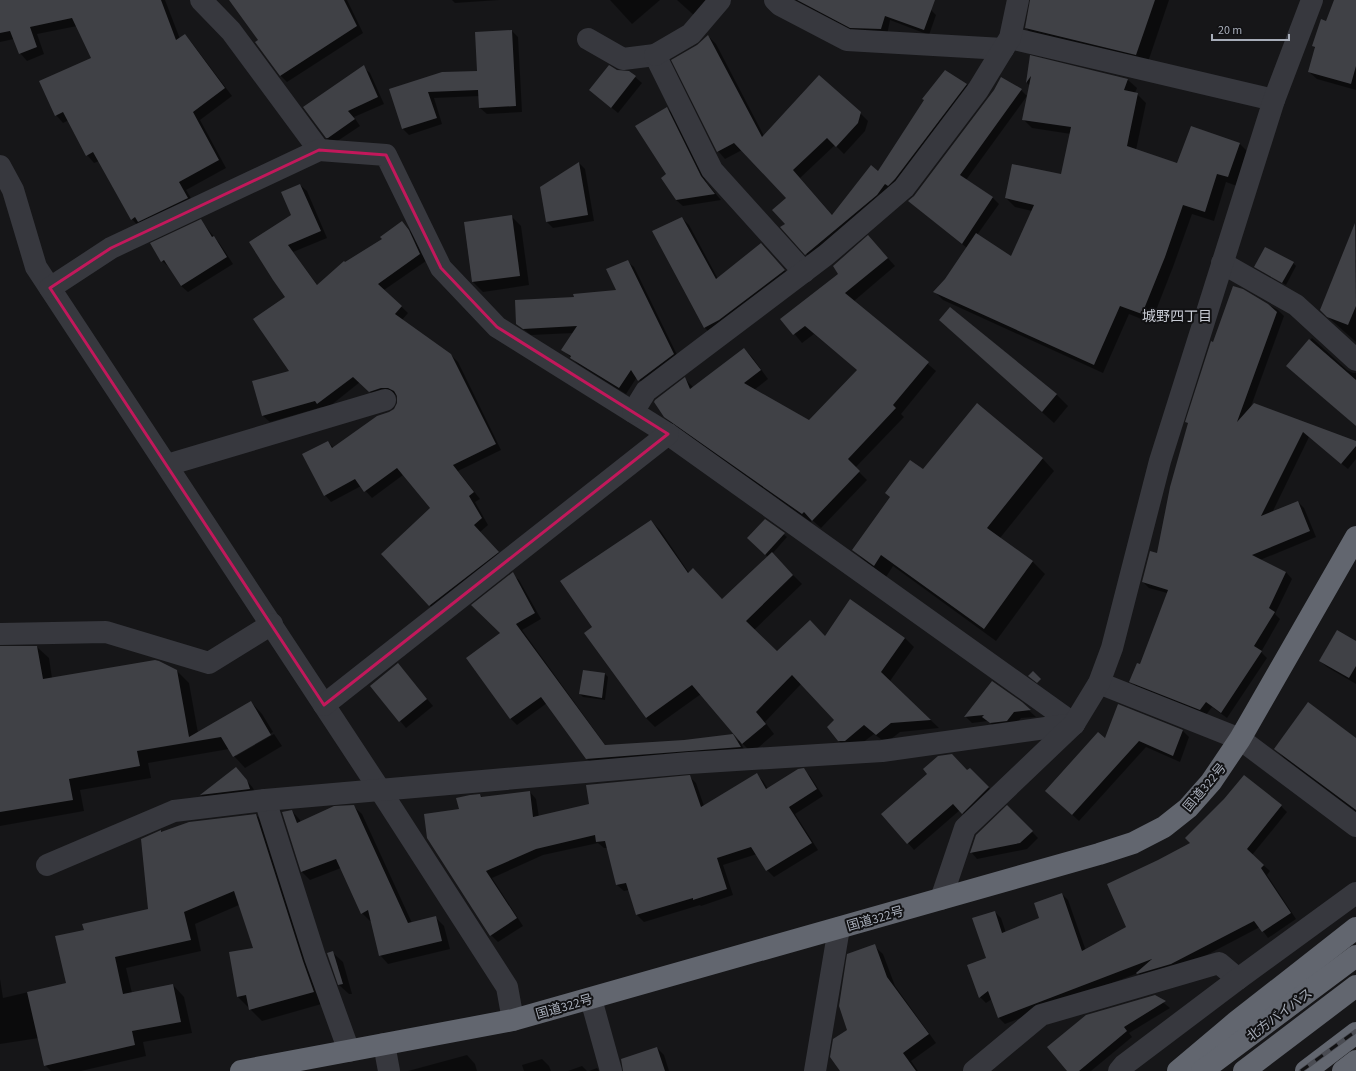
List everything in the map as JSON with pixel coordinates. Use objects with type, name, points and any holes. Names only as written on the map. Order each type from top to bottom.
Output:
[{"type":"highway","name":"国道322号","points":[[241,1071],[513,1020],[1099,854],[1133,843],[1164,828],[1188,808],[1206,788],[1240,739],[1356,537]]},
{"type":"highway","points":[[1178,1071],[1236,1022],[1356,928]]},
{"type":"highway","name":"北方バイパス","points":[[1202,1071],[1356,956]]},
{"type":"highway","points":[[1244,1071],[1356,986]]},
{"type":"highway","points":[[1306,1071],[1356,1033]]},
{"type":"highway","points":[[1343,1071],[1356,1062]]},
{"type":"street","points":[[201,0],[231,30],[319,150]]},
{"type":"street","points":[[588,39],[623,59],[655,55],[691,34],[720,0]]},
{"type":"street","points":[[775,0],[780,5],[847,40],[1007,43],[1274,100]]},
{"type":"street","points":[[633,412],[646,391],[826,255],[904,188],[978,90],[1007,43],[1018,0]]},
{"type":"street","points":[[941,899],[965,828],[1074,724],[1099,683],[1112,648],[1160,461],[1274,100],[1312,0]]},
{"type":"street","points":[[655,55],[712,170],[804,272]]},
{"type":"street","points":[[50,288],[111,248],[319,150],[386,155],[441,268],[497,327],[668,434],[1074,724]]},
{"type":"street","points":[[0,166],[12,190],[36,267],[272,624],[507,987],[513,1020]]},
{"type":"street","points":[[1222,263],[1296,305],[1356,360]]},
{"type":"street","points":[[167,465],[385,400]]},
{"type":"street","points":[[324,705],[668,434]]},
{"type":"street","points":[[0,634],[106,632],[209,663],[272,624]]},
{"type":"street","points":[[1099,683],[1240,739],[1356,826]]},
{"type":"street","points":[[47,865],[174,811],[265,800],[682,763],[882,751],[1074,724]]},
{"type":"street","points":[[265,800],[315,957],[349,1051]]},
{"type":"street","points":[[1119,1071],[1124,1065],[1238,979],[1356,893]]},
{"type":"street","points":[[816,1071],[839,928]]},
{"type":"street","points":[[974,1071],[1041,1015],[1219,963],[1238,979]]},
{"type":"street","points":[[591,999],[611,1071]]},
{"type":"street","points":[[384,1044],[389,1071]]},
{"type":"highlighted area","points":[[319,150],[386,155],[441,268],[497,327],[668,434],[324,705],[50,288],[111,248]]},
{"type":"building","points":[[0,0],[161,0],[176,40],[185,34],[225,88],[193,112],[219,160],[179,182],[188,198],[138,222],[135,217],[131,220],[93,152],[86,156],[63,112],[55,116],[39,81],[91,58],[72,18],[30,27],[37,47],[19,54],[10,31],[0,33]]},
{"type":"building","points":[[229,0],[344,0],[357,26],[280,76],[255,42],[258,40]]},
{"type":"building","points":[[797,0],[935,0],[924,30],[885,16],[881,29],[850,28]]},
{"type":"building","points":[[1030,0],[1155,0],[1136,55],[1025,28]]},
{"type":"building","points":[[1334,0],[1356,0],[1356,66],[1351,84],[1308,72],[1315,47],[1312,46],[1321,19],[1326,21]]},
{"type":"building","points":[[512,30],[516,106],[479,108],[478,90],[428,92],[437,118],[402,129],[389,89],[442,72],[477,71],[475,32]]},
{"type":"building","points":[[708,35],[762,137],[819,75],[861,112],[858,123],[836,147],[827,138],[793,170],[832,215],[871,165],[878,171],[924,100],[922,99],[945,70],[967,84],[895,179],[888,186],[885,184],[877,195],[805,255],[780,227],[785,224],[772,210],[786,198],[734,143],[717,152],[671,60],[697,45]]},
{"type":"building","points":[[1030,55],[1128,79],[1124,90],[1138,93],[1127,146],[1177,163],[1191,126],[1240,143],[1228,177],[1217,174],[1205,212],[1183,205],[1165,257],[1142,314],[1120,306],[1094,365],[933,292],[945,279],[976,233],[1011,256],[1034,205],[1005,198],[1012,164],[1061,174],[1071,127],[1022,120],[1031,76],[1026,83]]},
{"type":"building","points":[[364,65],[378,97],[348,111],[355,119],[326,138],[303,107]]},
{"type":"building","points":[[609,65],[617,70],[629,71],[636,76],[611,108],[589,90]]},
{"type":"building","points":[[1001,77],[1022,89],[960,175],[993,197],[962,244],[908,201],[914,196],[994,90]]},
{"type":"building","points":[[667,107],[701,176],[715,194],[676,200],[661,178],[666,174],[635,126]]},
{"type":"building","points":[[579,162],[588,215],[546,222],[540,187]]},
{"type":"building","points":[[300,184],[321,231],[288,245],[317,285],[344,261],[345,262],[382,239],[380,237],[402,221],[409,230],[420,254],[378,284],[402,306],[395,314],[451,354],[496,444],[453,465],[474,492],[469,496],[482,518],[474,525],[499,552],[429,606],[381,554],[430,508],[397,468],[364,492],[355,479],[324,496],[302,454],[328,441],[332,448],[377,416],[394,409],[397,403],[397,396],[394,391],[388,388],[381,388],[369,392],[353,377],[317,404],[315,401],[262,416],[252,381],[289,371],[253,319],[285,297],[249,242],[291,215],[281,192]]},
{"type":"building","points":[[512,215],[520,276],[472,282],[464,222]]},
{"type":"building","points":[[682,217],[716,279],[761,243],[785,270],[719,320],[704,328],[652,231]]},
{"type":"building","points":[[201,219],[227,257],[181,286],[164,260],[161,262],[150,243]]},
{"type":"building","points":[[1355,223],[1356,306],[1348,325],[1327,317],[1320,310]]},
{"type":"building","points":[[868,235],[888,258],[845,293],[929,362],[893,405],[896,408],[848,459],[860,471],[812,521],[804,512],[802,514],[664,417],[654,402],[685,377],[690,389],[744,348],[761,370],[744,383],[809,420],[857,370],[805,326],[793,335],[780,319],[838,274],[833,266]]},
{"type":"building","points":[[1265,247],[1294,262],[1282,283],[1254,267]]},
{"type":"building","points":[[628,260],[674,354],[638,381],[631,370],[619,388],[570,358],[571,356],[561,350],[577,326],[523,329],[516,324],[515,300],[574,297],[573,294],[616,290],[606,269]]},
{"type":"building","points":[[1233,286],[1243,289],[1268,304],[1277,312],[1237,422],[1254,403],[1356,441],[1356,446],[1341,464],[1303,432],[1261,516],[1298,501],[1310,531],[1252,555],[1286,572],[1269,608],[1275,612],[1254,646],[1262,651],[1221,713],[1206,702],[1200,710],[1129,682],[1137,663],[1140,664],[1168,590],[1142,582],[1150,551],[1157,553],[1170,487],[1188,423],[1185,422],[1211,341],[1213,342]]},
{"type":"building","points":[[950,307],[1057,394],[1042,412],[939,320]]},
{"type":"building","points":[[1309,339],[1356,380],[1356,426],[1286,366]]},
{"type":"building","points":[[977,403],[1043,458],[987,528],[1033,561],[984,629],[881,555],[874,566],[852,550],[890,497],[885,493],[910,460],[923,469]]},
{"type":"building","points":[[765,519],[785,533],[765,555],[747,538]]},
{"type":"building","points":[[651,520],[688,573],[693,568],[722,599],[772,552],[793,575],[746,621],[777,651],[810,620],[825,636],[850,599],[905,638],[881,672],[931,720],[891,723],[876,735],[864,725],[845,741],[838,741],[827,727],[834,720],[792,675],[756,712],[766,724],[742,744],[692,685],[646,718],[584,633],[592,627],[560,581]]},
{"type":"building","points":[[513,572],[535,613],[516,624],[605,745],[684,740],[733,734],[741,747],[586,759],[541,697],[510,719],[466,658],[500,633],[471,605]]},
{"type":"building","points":[[1337,630],[1356,641],[1356,666],[1349,678],[1319,661]]},
{"type":"building","points":[[0,646],[37,646],[43,679],[155,660],[159,661],[177,670],[189,737],[251,701],[271,735],[233,757],[221,737],[137,751],[140,766],[69,779],[73,800],[0,812]]},
{"type":"building","points":[[398,663],[427,699],[399,722],[370,686]]},
{"type":"building","points":[[583,670],[605,673],[602,698],[579,694]]},
{"type":"building","points":[[1033,671],[1041,679],[1037,683],[1028,676]]},
{"type":"building","points":[[992,681],[1031,710],[1014,712],[1007,721],[990,723],[982,717],[984,715],[964,717]]},
{"type":"building","points":[[1308,702],[1356,738],[1356,810],[1274,749]]},
{"type":"building","points":[[1118,704],[1183,730],[1173,756],[1139,741],[1072,815],[1045,791],[1098,732],[1105,738]]},
{"type":"building","points":[[952,754],[967,770],[970,768],[989,787],[962,814],[953,804],[907,844],[881,814],[927,774],[923,769],[938,756]]},
{"type":"building","points":[[236,767],[247,780],[250,789],[200,795]]},
{"type":"building","points":[[804,768],[817,789],[789,807],[812,843],[766,871],[751,847],[717,858],[727,889],[693,900],[693,898],[636,915],[626,883],[616,885],[605,841],[596,842],[595,835],[536,849],[486,871],[517,918],[490,936],[427,838],[424,814],[459,809],[456,798],[470,795],[480,794],[481,797],[530,791],[533,817],[589,804],[586,785],[690,775],[701,807],[757,773],[766,789],[798,769]]},
{"type":"building","points":[[1244,775],[1282,805],[1247,849],[1264,865],[1261,868],[1291,913],[1262,932],[1254,921],[1171,964],[1137,974],[1136,973],[1152,959],[998,1018],[988,991],[979,998],[967,965],[986,958],[972,918],[995,911],[1002,933],[1039,918],[1034,903],[1062,893],[1082,951],[1126,927],[1107,884],[1190,843],[1185,838],[1224,799]]},
{"type":"building","points":[[354,805],[408,923],[436,916],[442,941],[379,956],[368,910],[361,914],[336,859],[301,872],[282,812],[292,810],[297,823],[334,806]]},
{"type":"building","points":[[1007,805],[1033,831],[1020,843],[970,853],[976,835]]},
{"type":"building","points":[[256,814],[314,992],[249,1010],[246,995],[237,997],[229,952],[253,948],[234,891],[184,912],[191,940],[115,957],[123,994],[173,984],[181,1022],[132,1031],[135,1045],[44,1066],[27,992],[66,983],[55,936],[84,930],[82,924],[148,909],[141,839],[161,830],[161,832],[189,822]]},
{"type":"building","points":[[875,944],[887,977],[929,1034],[903,1053],[916,1071],[840,1071],[830,1057],[833,1039],[847,1030],[839,1006],[847,954]]},
{"type":"building","points":[[333,951],[343,984],[338,985],[327,953]]},
{"type":"building","points":[[1155,995],[1166,1001],[1124,1027],[1127,1031],[1079,1071],[1067,1071],[1047,1047],[1086,1015]]},
{"type":"building","points":[[657,1047],[665,1071],[623,1071],[621,1059]]},
{"type":"railway","points":[[1301,1071],[1356,1031]]},
{"type":"district","name":"城野四丁目","points":[[1177,316]]}]
